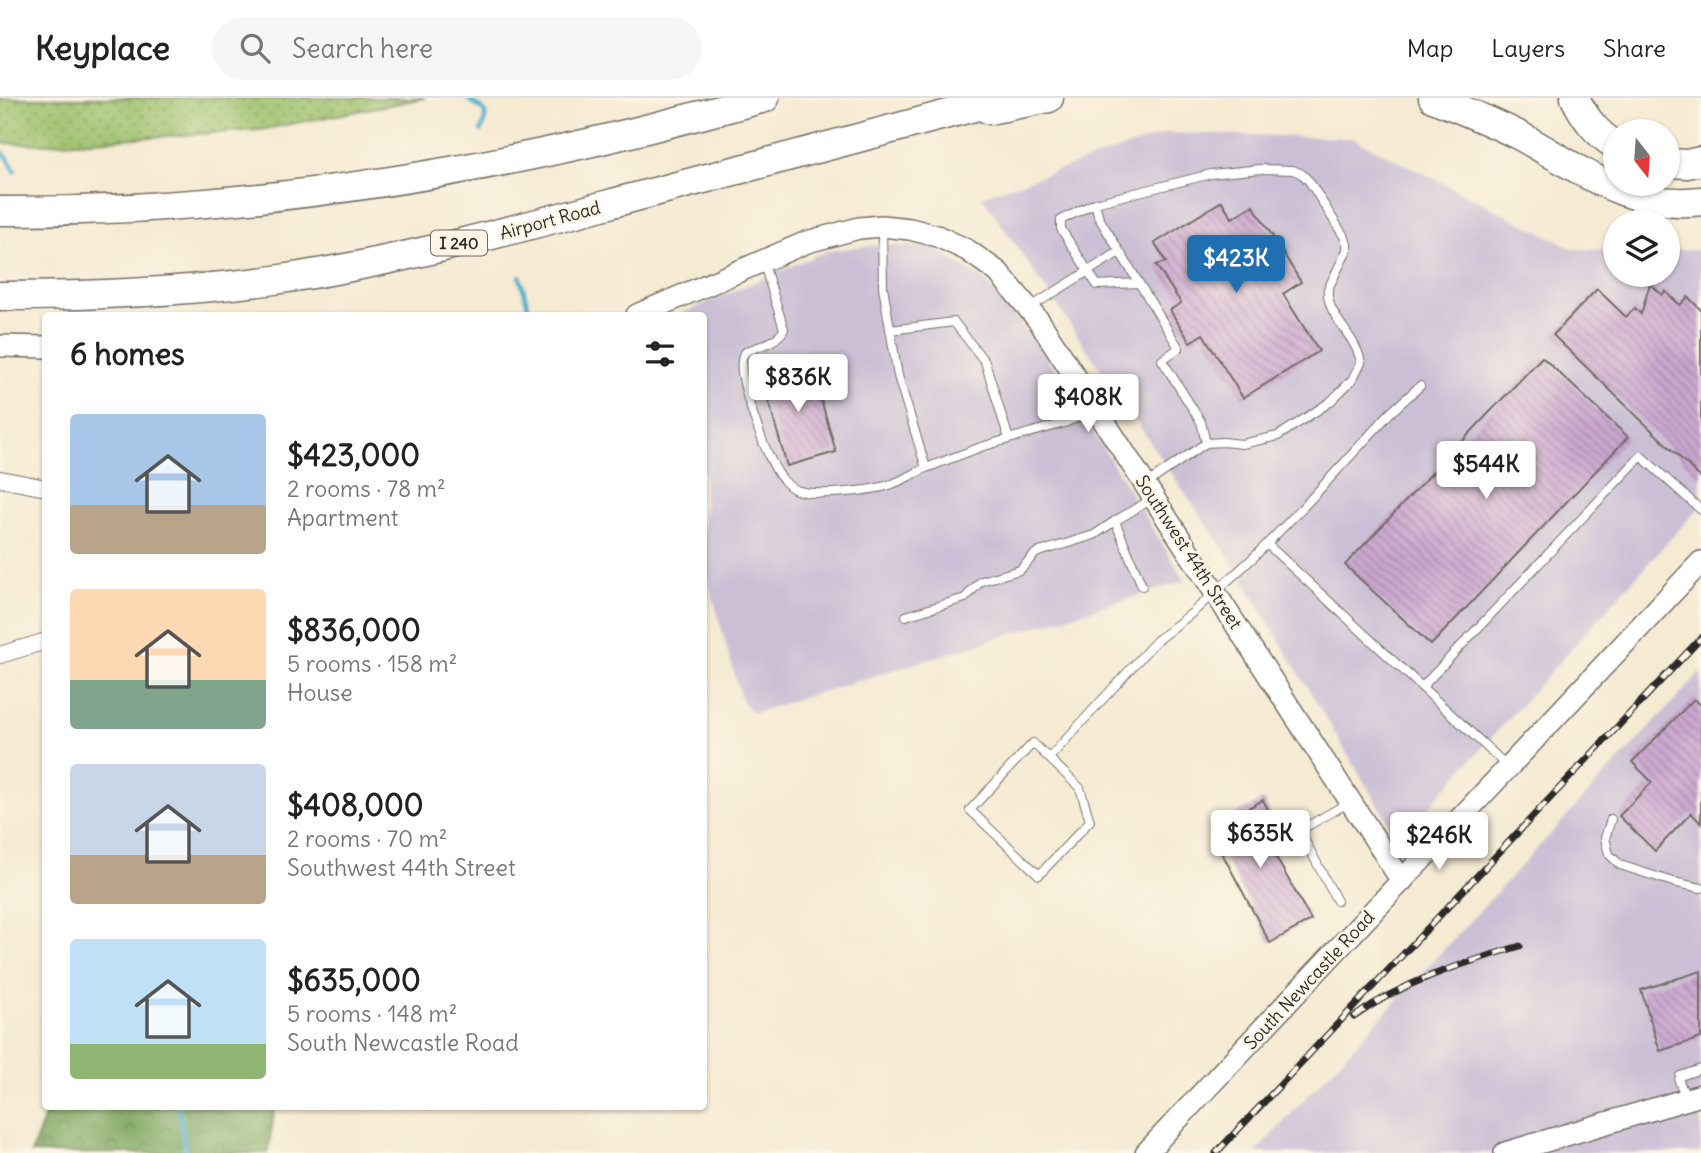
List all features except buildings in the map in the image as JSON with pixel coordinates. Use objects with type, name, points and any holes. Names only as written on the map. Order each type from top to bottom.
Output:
[{"type":"highway","points":[[0,211],[106,209],[221,202],[357,186],[527,156],[765,98]]},
{"type":"highway","name":"Airport Road","points":[[0,296],[107,295],[191,290],[359,266],[424,253],[1008,98]]},
{"type":"highway","points":[[907,125],[1049,98]]},
{"type":"highway","points":[[1433,98],[1520,136],[1604,184],[1631,195],[1657,201],[1701,201]]},
{"type":"highway","points":[[1575,98],[1585,118],[1603,137]]},
{"type":"highway","points":[[1680,164],[1701,161]]},
{"type":"street","name":"Southwest 44th Street","points":[[644,312],[807,242],[859,228],[882,226],[937,236],[967,250],[998,272],[1039,321],[1402,881]]},
{"type":"street","points":[[0,346],[42,347]]},
{"type":"street","points":[[0,479],[42,487]]},
{"type":"street","name":"South Newcastle Road","points":[[1146,1153],[1701,562]]},
{"type":"street","points":[[0,655],[42,642]]},
{"type":"street","points":[[1519,1151],[1694,1098]]},
{"type":"lane","points":[[906,616],[965,598],[981,581],[1020,570],[1036,553],[1094,535],[1115,521],[1206,443],[1214,441],[1242,444],[1278,436],[1331,402],[1352,380],[1361,363],[1358,351],[1332,309],[1328,295],[1328,289],[1347,250],[1345,238],[1309,181],[1293,170],[1261,169],[1211,174],[1095,203],[1062,220],[1061,229],[1097,285],[1138,283]]},
{"type":"lane","points":[[1095,203],[1099,218],[1179,348],[1163,360],[1201,422],[1206,443]]},
{"type":"lane","points":[[882,226],[883,287],[898,376],[926,468]]},
{"type":"lane","points":[[1028,308],[1119,252]]},
{"type":"lane","points":[[763,261],[784,329],[777,338],[743,354],[743,384],[768,453],[780,477],[794,490],[816,494],[890,485],[981,446],[1064,423],[1097,410]]},
{"type":"lane","points":[[890,330],[954,322],[985,362],[1009,439]]},
{"type":"lane","points":[[1049,758],[1156,641],[1192,613],[1267,544],[1420,386]]},
{"type":"lane","points":[[1422,687],[1641,456],[1701,510]]},
{"type":"lane","points":[[1115,521],[1142,586]]},
{"type":"lane","points":[[1267,544],[1508,768]]},
{"type":"lane","points":[[1033,743],[1049,758],[1080,788],[1090,821],[1039,875],[970,810],[1033,743]]},
{"type":"lane","points":[[1337,901],[1304,839],[1304,828],[1350,801]]},
{"type":"lane","points":[[1611,819],[1605,838],[1609,854],[1620,865],[1672,882],[1701,888]]},
{"type":"lane","points":[[1694,1098],[1679,1081],[1680,1076],[1701,1069]]},
{"type":"shaded area","points":[[1167,133],[1353,138],[1574,249],[1603,250],[1603,287],[1680,287],[1680,250],[1701,250],[1701,505],[1399,840],[1233,563],[982,196]]},
{"type":"shaded area","points":[[878,245],[932,247],[983,279],[1043,351],[1185,581],[753,713],[742,702],[707,576],[707,312],[685,312],[826,251]]},
{"type":"shaded area","points":[[1701,672],[1701,1153],[1255,1153],[1280,1126]]},
{"type":"green space","points":[[0,98],[425,98],[260,130],[44,144],[0,143]]},
{"type":"green space","points":[[47,1110],[274,1110],[268,1153],[31,1153]]},
{"type":"waterway","points":[[467,98],[485,113],[481,131]]},
{"type":"waterway","points":[[0,150],[15,171]]},
{"type":"waterway","points":[[520,276],[529,312]]},
{"type":"waterway","points":[[179,1110],[186,1153]]},
{"type":"railway","points":[[1216,1153],[1701,638]]},
{"type":"railway","points":[[1354,1017],[1413,983],[1520,946]]}]
